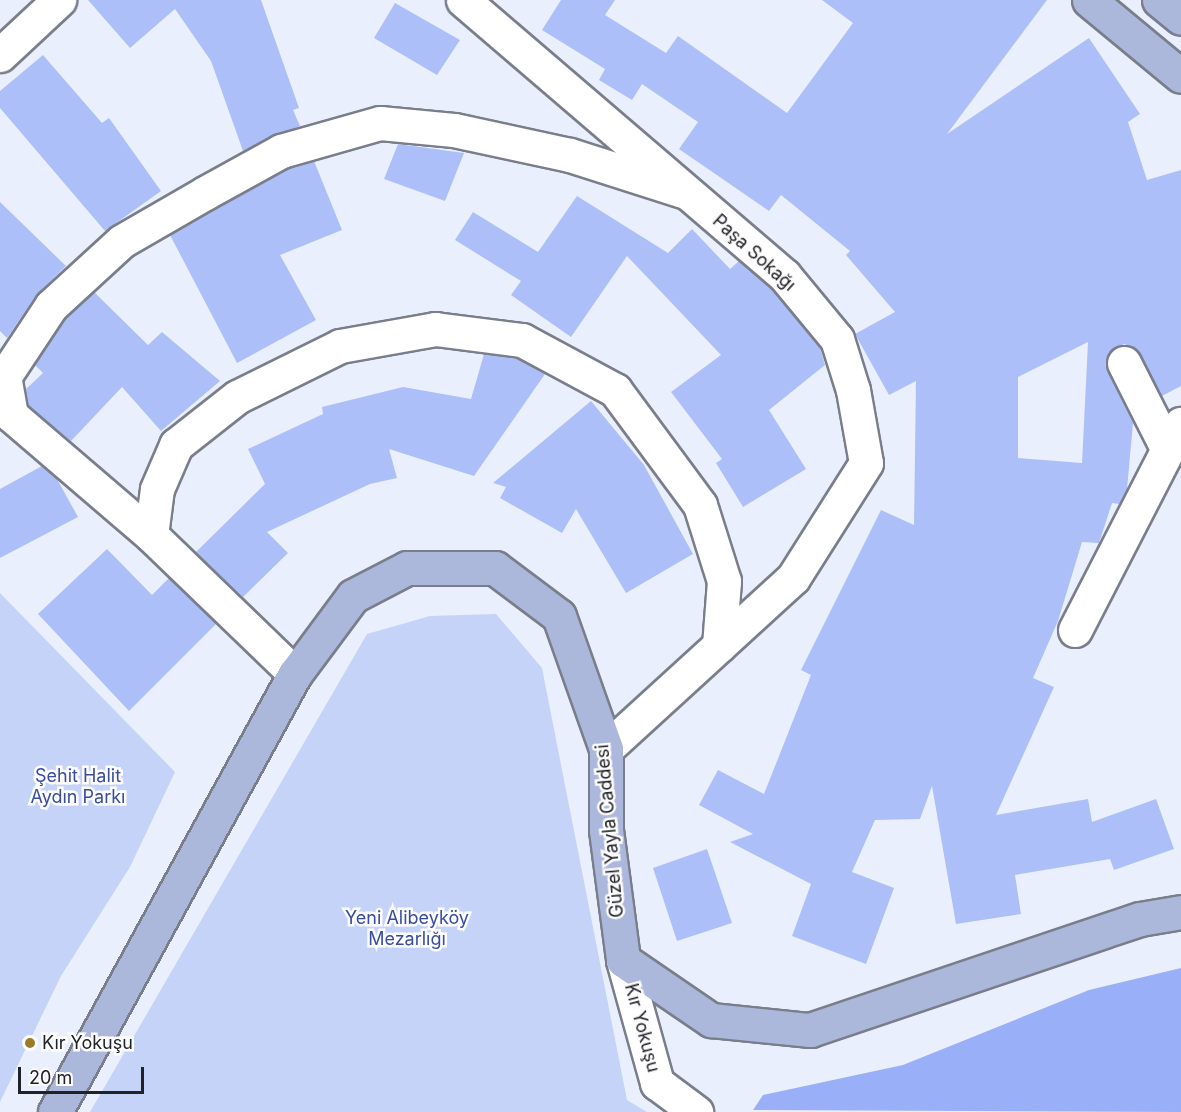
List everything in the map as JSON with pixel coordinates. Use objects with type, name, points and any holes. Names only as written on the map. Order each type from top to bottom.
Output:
[{"type":"main road","points":[[1089,0],[1181,76]]},
{"type":"main road","points":[[1159,0],[1181,18]]},
{"type":"main road","name":"Güzel Yayla Caddesi","points":[[55,1112],[295,674],[353,596],[407,568],[495,567],[559,616],[606,749],[606,830],[624,960]]},
{"type":"main road","points":[[624,960],[711,1020],[810,1030],[1140,919],[1181,912]]},
{"type":"street","points":[[0,55],[59,0]]},
{"type":"street","name":"Paşa Sokağı","points":[[463,0],[683,191],[784,274],[837,339],[866,463],[794,578],[606,749]]},
{"type":"street","points":[[295,674],[151,535],[11,415],[4,377],[51,306],[122,241],[281,151],[380,123],[453,130],[570,155],[683,191]]},
{"type":"street","points":[[151,535],[157,489],[176,445],[237,397],[339,346],[435,329],[522,340],[615,390],[700,505],[724,581],[719,646]]},
{"type":"street","points":[[1075,630],[1174,436],[1124,363]]},
{"type":"street","name":"Kır Yokuşu","points":[[624,960],[661,1097],[696,1112]]},
{"type":"green space","name":"Şehit Halit Aydın Parkı","points":[[0,593],[175,772],[130,867],[61,976],[0,1102]]},
{"type":"green space","name":"Yeni Alibeyköy Mezarlığı","points":[[496,614],[542,668],[627,1100],[647,1112],[90,1112],[367,634],[430,616]]},
{"type":"shaded area","points":[[1181,968],[1181,1112],[753,1110],[763,1095],[903,1065],[1089,990]]},
{"type":"building","points":[[88,0],[261,0],[299,108],[293,110],[300,126],[243,151],[211,61],[175,9],[130,48]]},
{"type":"building","points":[[561,0],[615,0],[605,15],[666,53],[678,36],[787,113],[853,23],[822,0],[1047,0],[947,134],[1089,38],[1140,114],[1128,122],[1147,180],[1181,170],[1181,386],[1162,396],[1135,348],[1124,344],[1108,353],[1107,371],[1133,423],[1127,489],[1119,504],[1112,503],[1099,543],[1082,542],[1058,621],[1033,678],[1054,687],[996,815],[1088,799],[1092,822],[1156,799],[1174,849],[1114,870],[1110,859],[1015,875],[1021,914],[956,924],[932,786],[920,819],[875,820],[852,872],[894,888],[866,964],[792,936],[811,884],[730,842],[753,834],[699,805],[718,770],[764,794],[811,675],[801,670],[881,510],[914,525],[916,381],[889,395],[855,334],[895,312],[846,255],[850,251],[781,195],[769,211],[679,149],[698,122],[642,84],[632,100],[599,80],[605,69],[542,30]],"holes":[[[1088,342],[1082,463],[1018,458],[1018,377]]]},
{"type":"building","points":[[395,3],[460,40],[437,75],[374,38]]},
{"type":"building","points":[[43,55],[102,123],[109,118],[161,191],[105,231],[0,108],[0,91]]},
{"type":"building","points":[[398,144],[464,153],[445,201],[384,179]]},
{"type":"building","points":[[314,161],[342,230],[280,255],[316,320],[237,363],[170,235],[288,168]]},
{"type":"building","points":[[577,196],[668,253],[692,229],[730,269],[739,261],[771,288],[820,348],[825,365],[769,410],[806,469],[743,507],[716,463],[722,459],[671,392],[721,355],[627,256],[571,337],[511,295],[521,281],[455,240],[473,212],[538,252]]},
{"type":"building","points":[[0,202],[66,266],[36,295],[7,338],[0,331]]},
{"type":"building","points":[[94,292],[148,345],[162,332],[220,381],[161,431],[122,387],[71,441],[28,405],[25,390],[43,373],[35,365],[65,318]]},
{"type":"building","points":[[484,354],[518,359],[545,374],[474,476],[389,449],[397,478],[370,484],[267,532],[288,553],[243,597],[196,552],[265,484],[248,449],[323,414],[322,407],[403,387],[471,399]]},
{"type":"building","points":[[591,401],[644,465],[693,554],[626,593],[576,509],[562,533],[500,498],[506,487],[493,483]]},
{"type":"building","points":[[42,466],[57,479],[78,517],[0,558],[0,489]]},
{"type":"building","points":[[107,549],[152,595],[169,578],[216,624],[129,711],[38,614]]},
{"type":"building","points":[[707,849],[732,923],[677,941],[653,868]]},
{"type":"place","name":"Kır Yokuşu","points":[[30,1043]]}]
